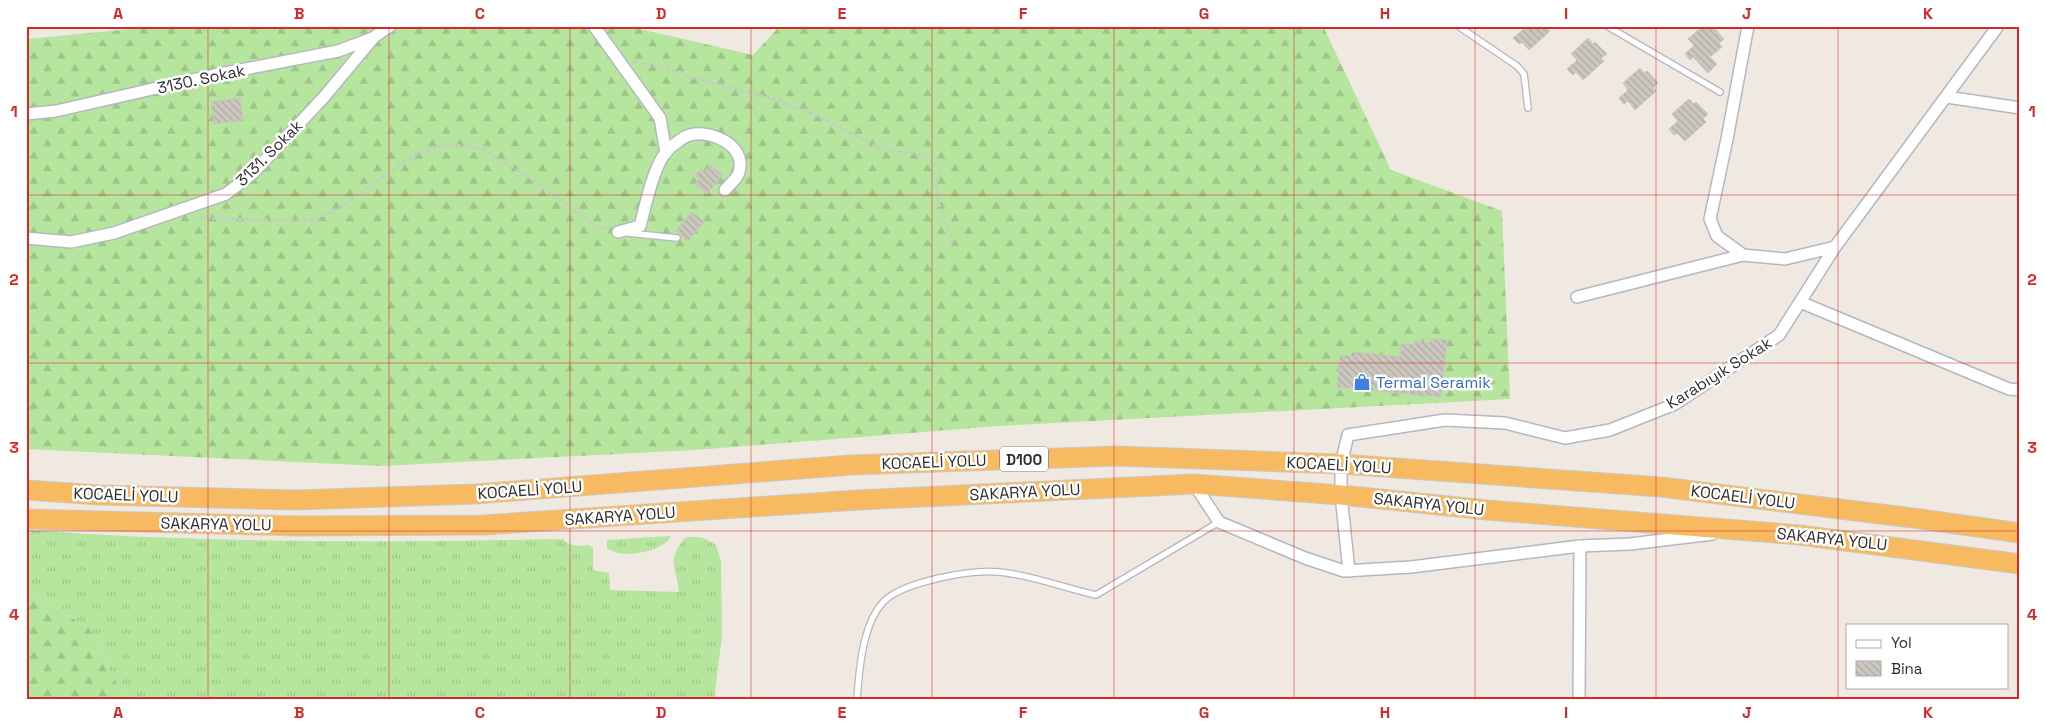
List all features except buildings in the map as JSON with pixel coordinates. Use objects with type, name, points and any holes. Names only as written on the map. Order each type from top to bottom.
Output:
[{"type":"highway","name":"KOCAELİ YOLU","points":[[26,490],[99,495],[296,500],[475,494],[851,465],[1116,456],[1341,464],[1661,487],[1904,517],[2020,534]]},
{"type":"highway","name":"SAKARYA YOLU","points":[[26,519],[288,526],[483,525],[858,500],[1194,484],[1341,494],[1487,510],[1748,530],[1918,549],[2020,564]]},
{"type":"street","name":"3131. Sokak","points":[[26,238],[71,242],[114,233],[226,194],[252,173],[324,97],[374,37],[390,26]]},
{"type":"street","points":[[594,26],[660,118],[666,153]]},
{"type":"street","points":[[1743,255],[1717,236],[1710,219],[1748,26]]},
{"type":"street","name":"Karabıyık Sokak","points":[[1341,464],[1348,435],[1445,420],[1505,423],[1565,438],[1610,430],[1675,404],[1779,335],[1835,247],[1947,98],[1998,26]]},
{"type":"street","name":"3130. Sokak","points":[[26,114],[56,111],[214,75],[338,51],[374,37]]},
{"type":"street","points":[[1947,98],[2020,108]]},
{"type":"street","points":[[618,232],[640,226],[650,190],[666,153],[689,134],[713,135],[731,145],[740,158],[739,173],[725,190]]},
{"type":"street","points":[[1577,298],[1743,255],[1785,259],[1835,247]]},
{"type":"street","points":[[1800,302],[2009,389],[2020,390]]},
{"type":"street","points":[[1341,464],[1341,494],[1349,571]]},
{"type":"street","points":[[1194,484],[1219,522],[1305,558],[1349,571],[1411,567],[1580,546],[1630,544],[1748,530]]},
{"type":"street","points":[[1579,700],[1580,546]]},
{"type":"lane","points":[[1458,26],[1517,66],[1524,74],[1528,108]]},
{"type":"lane","points":[[1607,26],[1720,92]]},
{"type":"lane","points":[[618,232],[677,238]]},
{"type":"lane","points":[[858,700],[858,676],[866,632],[878,610],[890,596],[916,584],[948,576],[998,572],[1096,595],[1219,522]]},
{"type":"path","points":[[618,60],[646,63],[688,77],[768,97],[816,115],[880,148],[927,156],[941,169],[936,179],[936,192],[952,240],[951,247]]},
{"type":"path","points":[[195,218],[312,221],[341,207],[414,155],[448,144],[481,148],[528,177],[596,226],[618,232]]},
{"type":"green space","points":[[162,26],[627,26],[753,55],[780,26],[1323,26],[1391,170],[1502,211],[1510,399],[999,426],[694,450],[381,466],[26,449],[26,39]]},
{"type":"green space","points":[[26,530],[227,540],[429,541],[563,539],[571,545],[588,545],[593,548],[593,570],[609,573],[610,590],[679,592],[674,565],[675,553],[685,538],[701,538],[716,545],[721,561],[722,636],[714,700],[125,700],[89,628],[26,592]]},
{"type":"green space","points":[[671,536],[667,542],[660,546],[641,553],[613,552],[607,548],[607,540]]},
{"type":"green space","points":[[26,592],[89,628],[125,700],[26,700]]},
{"type":"place","name":"Termal Seramik","points":[[1362,382]]}]
